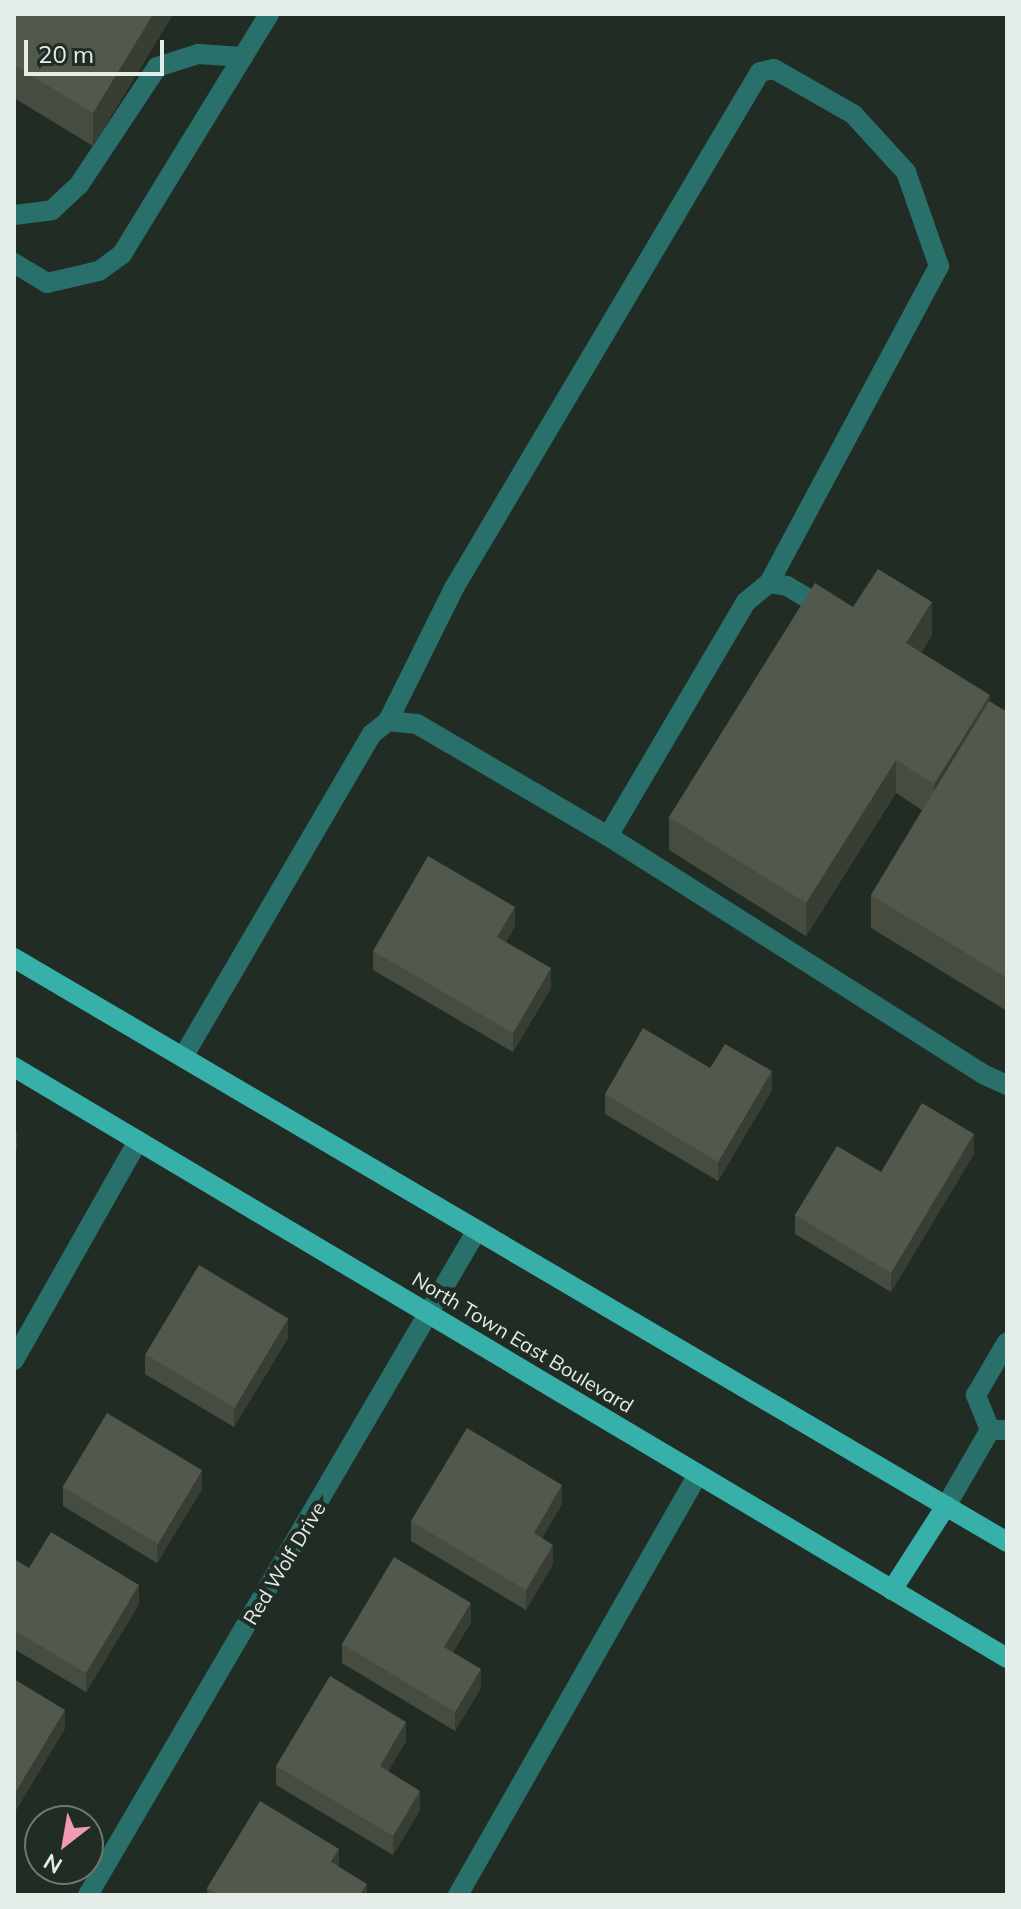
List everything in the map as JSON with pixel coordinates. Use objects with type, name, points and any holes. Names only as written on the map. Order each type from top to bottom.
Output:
[{"type":"main road","points":[[14,958],[1007,1542]]},
{"type":"main road","name":"North Town East Boulevard","points":[[14,1067],[1007,1658]]},
{"type":"main road","points":[[892,1590],[946,1506]]},
{"type":"street","points":[[14,263],[47,283],[99,271],[122,254],[269,14]]},
{"type":"street","points":[[14,215],[52,210],[79,185],[157,67],[198,54],[243,57]]},
{"type":"street","points":[[183,1057],[372,734],[388,721],[470,562],[760,72],[774,69],[853,114],[906,172],[939,266],[769,583],[746,602],[608,836]]},
{"type":"street","points":[[769,583],[787,586],[848,622]]},
{"type":"street","points":[[388,721],[417,724],[608,836],[970,1065],[1007,1085]]},
{"type":"street","points":[[14,1360],[138,1141]]},
{"type":"street","name":"Red Wolf Drive","points":[[88,1895],[431,1315],[477,1230]]},
{"type":"street","points":[[946,1506],[999,1430],[976,1395],[1007,1342]]},
{"type":"street","points":[[458,1895],[698,1475]]},
{"type":"building","points":[[14,14],[153,14],[93,113],[14,65]]},
{"type":"building","points":[[878,569],[932,602],[906,643],[990,695],[934,784],[896,760],[806,903],[669,817],[815,583],[853,607]]},
{"type":"building","points":[[989,701],[1007,712],[1007,978],[871,895]]},
{"type":"building","points":[[428,856],[515,907],[497,937],[551,968],[513,1033],[373,951]]},
{"type":"building","points":[[643,1028],[710,1068],[725,1044],[772,1071],[718,1162],[605,1094]]},
{"type":"building","points":[[922,1103],[974,1134],[891,1273],[795,1215],[837,1146],[881,1172]]},
{"type":"building","points":[[199,1265],[288,1319],[235,1408],[145,1354]]},
{"type":"building","points":[[107,1413],[202,1470],[158,1544],[63,1487]]},
{"type":"building","points":[[467,1428],[562,1485],[534,1533],[553,1545],[526,1590],[411,1521]]},
{"type":"building","points":[[51,1532],[139,1585],[86,1673],[14,1630],[14,1559],[29,1568]]},
{"type":"building","points":[[394,1557],[471,1603],[444,1647],[481,1669],[455,1712],[342,1644]]},
{"type":"building","points":[[330,1676],[406,1722],[380,1766],[420,1791],[393,1836],[276,1766]]},
{"type":"building","points":[[14,1679],[65,1710],[14,1795]]},
{"type":"building","points":[[260,1801],[339,1849],[331,1862],[367,1884],[360,1895],[219,1895],[207,1888]]}]
